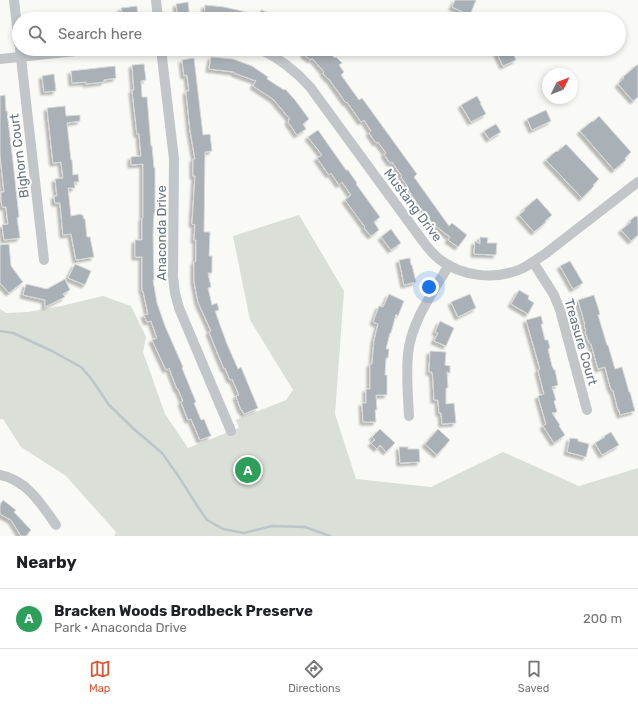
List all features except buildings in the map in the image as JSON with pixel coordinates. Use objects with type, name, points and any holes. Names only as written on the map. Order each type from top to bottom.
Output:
[{"type":"street","points":[[14,0],[15,12]]},
{"type":"street","points":[[156,0],[157,12]]},
{"type":"street","points":[[0,60],[12,56]]},
{"type":"street","name":"Bighorn Court","points":[[20,56],[44,260]]},
{"type":"street","name":"Anaconda Drive","points":[[162,56],[174,159],[173,277],[175,293],[179,308],[231,431]]},
{"type":"street","name":"Mustang Drive","points":[[274,56],[299,75],[310,87],[431,252],[439,259],[460,270],[485,276],[498,275],[516,270],[533,262],[638,182]]},
{"type":"street","name":"Treasure Court","points":[[533,262],[554,295],[560,310],[587,410]]},
{"type":"street","points":[[409,416],[407,366],[410,341],[415,325],[449,265]]},
{"type":"street","points":[[0,475],[15,480],[30,490],[56,525]]},
{"type":"shaded area","points":[[299,215],[344,291],[335,414],[356,479],[431,487],[503,452],[579,486],[638,468],[638,536],[114,536],[116,532],[66,476],[21,447],[3,419],[0,419],[0,309],[6,313],[28,312],[103,296],[131,306],[146,337],[143,352],[165,414],[188,448],[239,428],[236,420],[286,400],[293,390],[250,320],[233,236]]},
{"type":"waterway","points":[[0,331],[13,333],[52,351],[81,367],[90,377],[109,405],[162,453],[207,520],[223,529],[244,533],[272,526],[305,527],[330,536]]},
{"type":"place","name":"Bracken Woods Brodbeck Preserve","points":[[248,470]]}]
